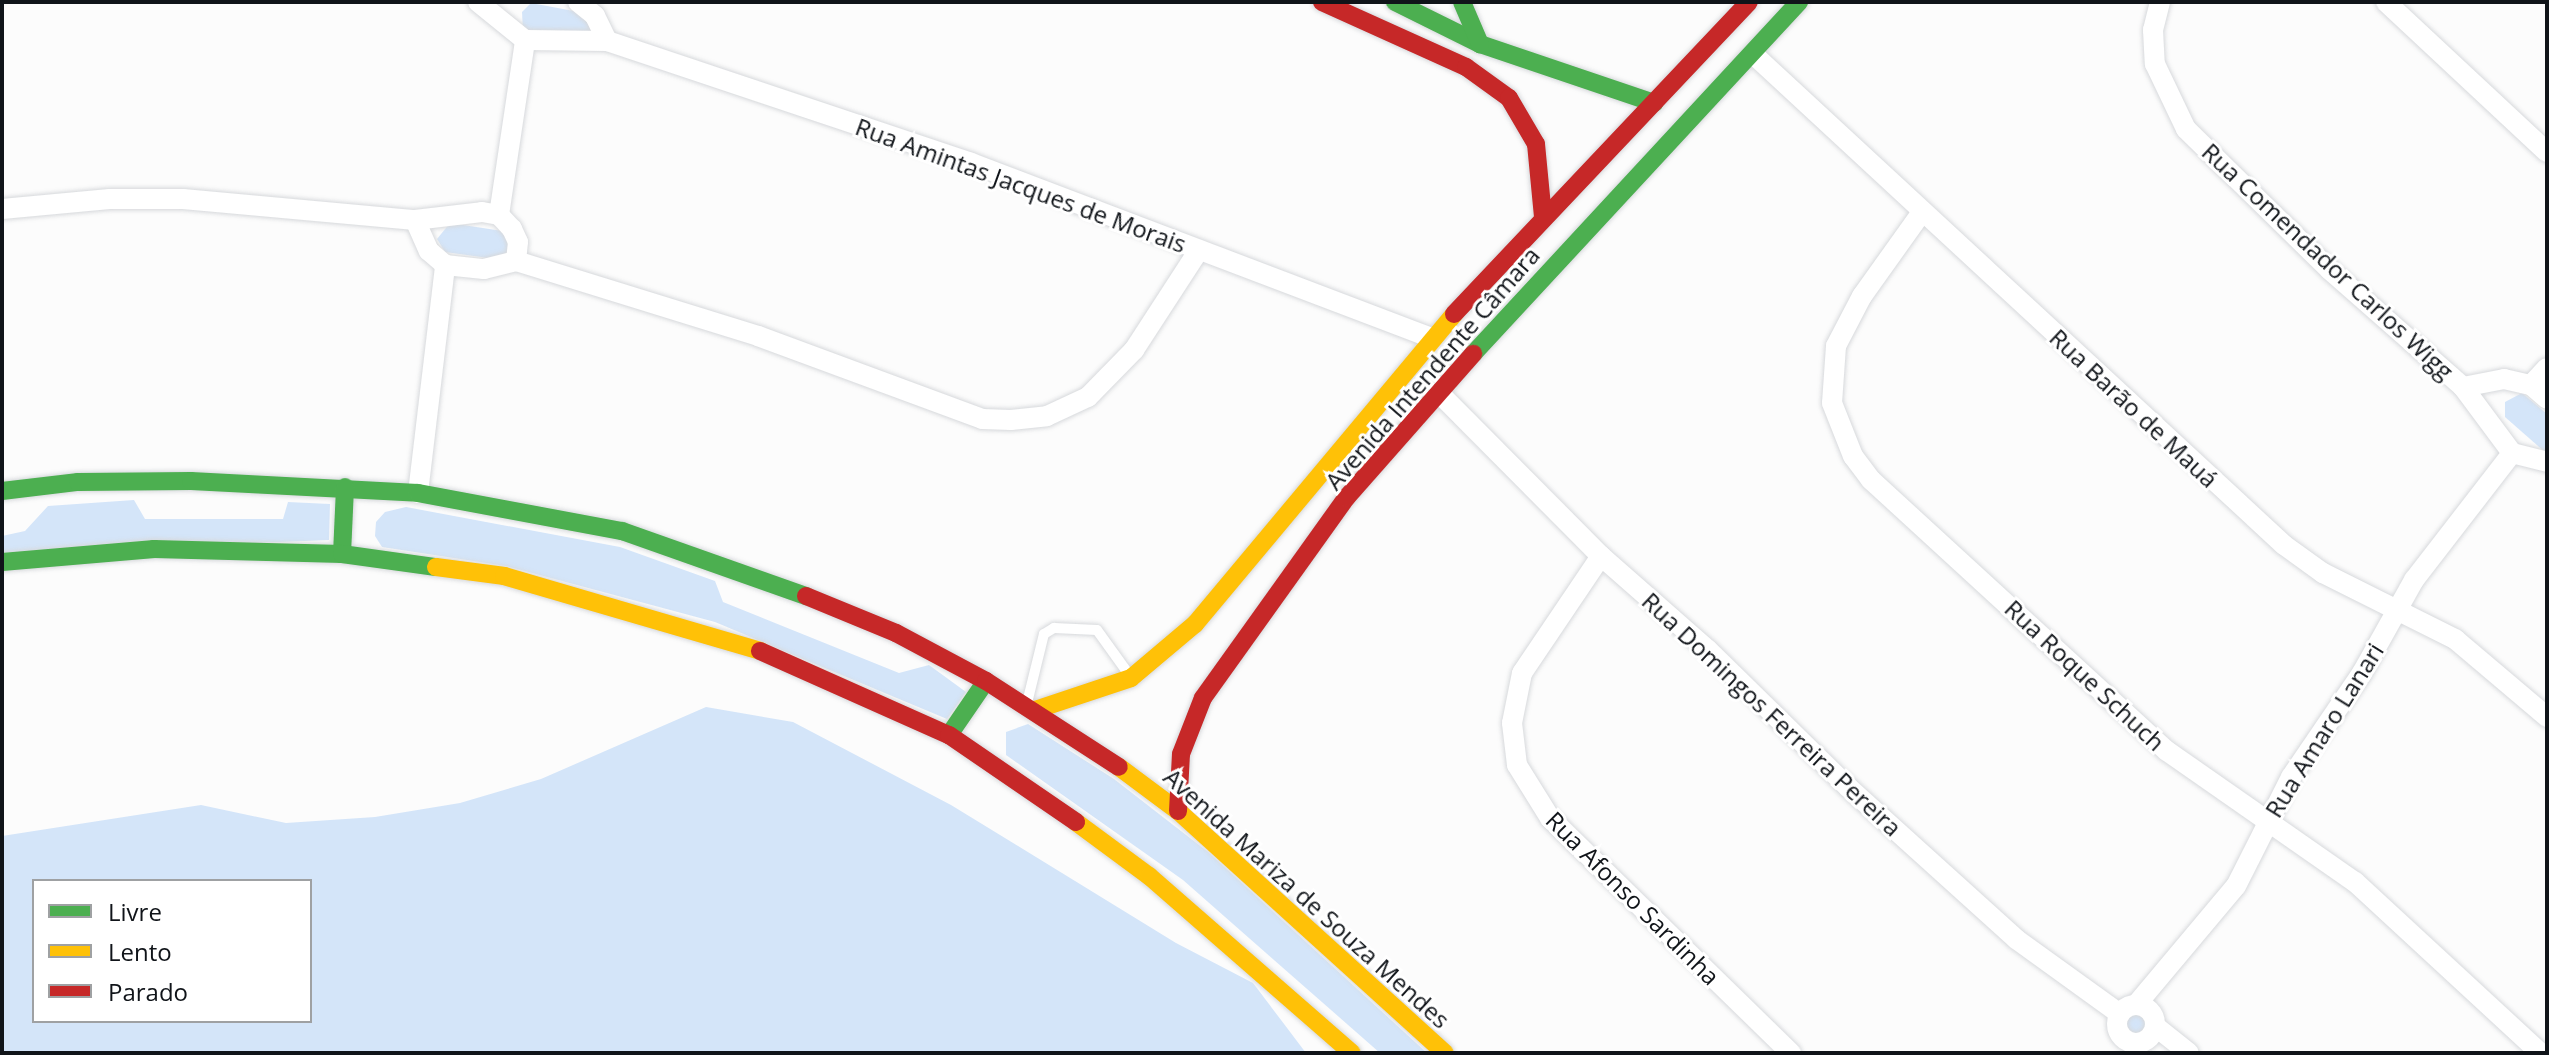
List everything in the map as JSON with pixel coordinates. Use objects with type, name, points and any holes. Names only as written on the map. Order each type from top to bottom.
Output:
[{"type":"main road","points":[[1322,2],[1466,67],[1509,98],[1524,117],[1536,144],[1543,217]]},
{"type":"main road","points":[[1395,2],[1480,44],[1654,103]]},
{"type":"main road","points":[[1462,2],[1480,44]]},
{"type":"main road","name":"Avenida Intendente Câmara","points":[[1031,708],[1131,678],[1195,624],[1431,338],[1749,2]]},
{"type":"main road","name":"Avenida Intendente Câmara","points":[[1178,811],[1181,754],[1203,698],[1347,497],[1530,290],[1799,2]]},
{"type":"main road","points":[[1466,67],[1480,44]]},
{"type":"main road","points":[[1500,262],[1530,290]]},
{"type":"main road","points":[[1320,473],[1347,497]]},
{"type":"main road","name":"Avenida Mariza de Souza Mendes","points":[[2,491],[78,482],[345,487],[418,493],[622,531],[896,633],[1031,708],[1178,811],[1445,1053]]},
{"type":"main road","points":[[342,554],[345,487]]},
{"type":"main road","points":[[2,562],[154,549],[342,554],[504,576],[683,626],[783,658],[949,735],[1019,779],[1149,876],[1352,1053]]},
{"type":"main road","points":[[949,735],[986,681]]},
{"type":"street","points":[[478,2],[525,40],[499,215]]},
{"type":"street","points":[[578,2],[595,16],[607,41]]},
{"type":"street","name":"Rua Comendador Carlos Wigg","points":[[2160,2],[2153,30],[2155,64],[2186,129],[2330,270],[2463,387],[2512,453]]},
{"type":"street","points":[[2386,2],[2547,152]]},
{"type":"street","name":"Rua Amintas Jacques de Morais","points":[[525,40],[571,45],[607,41],[971,163],[1431,338]]},
{"type":"street","name":"Rua Barão de Mauá","points":[[1753,54],[2284,545],[2396,610],[2455,639],[2547,717]]},
{"type":"street","points":[[2,209],[110,199],[183,199],[415,220],[467,211],[499,215],[516,236],[516,261]]},
{"type":"street","name":"Rua Roque Schuch","points":[[1922,212],[1844,324],[1831,389],[1842,438],[1871,480],[2138,726],[2267,822],[2355,882],[2540,1053]]},
{"type":"street","points":[[415,220],[429,251],[445,265],[484,269],[516,261],[758,336],[982,419],[1047,416],[1088,397],[1134,350],[1199,250]]},
{"type":"street","points":[[418,493],[445,265]]},
{"type":"street","points":[[2547,368],[2531,385],[2547,399]]},
{"type":"street","name":"Rua Comendador Carlos Wigg","points":[[2463,387],[2504,379],[2531,385]]},
{"type":"street","name":"Rua Domingos Ferreira Pereira","points":[[1440,394],[1601,556],[2016,939],[2128,1009]]},
{"type":"street","points":[[2512,453],[2547,462]]},
{"type":"street","name":"Rua Amaro Lanari","points":[[2128,1009],[2222,906],[2267,822],[2396,610],[2512,453]]},
{"type":"street","name":"Rua Afonso Sardinha","points":[[1601,556],[1522,673],[1512,723],[1517,765],[1536,801],[1573,843],[1791,1053]]},
{"type":"street","points":[[2155,1026],[2149,1038],[2132,1048],[2120,1033],[2128,1009],[2150,1012],[2155,1026],[2189,1053]]},
{"type":"lane","points":[[1031,708],[1044,634],[1054,628],[1097,630],[1131,678]]},
{"type":"shaded area","points":[[531,3],[595,15],[599,32],[523,31],[522,12]]},
{"type":"shaded area","points":[[450,223],[509,232],[510,261],[445,252],[437,239]]},
{"type":"shaded area","points":[[2522,393],[2547,414],[2547,454],[2505,417],[2505,402]]},
{"type":"shaded area","points":[[134,500],[145,519],[283,519],[288,502],[330,504],[329,540],[2,553],[2,536],[25,531],[48,506]]},
{"type":"shaded area","points":[[406,507],[620,547],[715,581],[723,602],[899,673],[929,665],[966,692],[947,719],[715,622],[506,566],[382,547],[375,536],[376,522],[385,512]]},
{"type":"shaded area","points":[[706,707],[793,722],[951,805],[1176,943],[1253,983],[1306,1053],[2,1053],[2,836],[201,805],[286,823],[375,817],[460,803],[541,779]]},
{"type":"shaded area","points":[[1028,724],[1114,779],[1208,852],[1427,1053],[1380,1053],[1183,880],[1006,755],[1006,732]]},
{"type":"shaded area","points":[[2136,1009],[2147,1013],[2151,1024],[2147,1035],[2136,1039],[2125,1035],[2121,1024],[2125,1013]]},
{"type":"traffic: fast","points":[[1395,2],[1480,44],[1654,103]]},
{"type":"traffic: fast","points":[[1462,2],[1480,44]]},
{"type":"traffic: fast","points":[[1473,354],[1799,2]]},
{"type":"traffic: fast","points":[[2,491],[78,482],[191,481],[418,493],[622,531],[806,596]]},
{"type":"traffic: fast","points":[[342,554],[345,487]]},
{"type":"traffic: fast","points":[[2,562],[154,549],[342,554],[436,567]]},
{"type":"traffic: fast","points":[[949,735],[986,681]]},
{"type":"traffic: slow","points":[[1035,710],[1131,678],[1195,624],[1454,314]]},
{"type":"traffic: slow","points":[[436,567],[504,576],[760,651]]},
{"type":"traffic: slow","points":[[1119,767],[1178,811],[1445,1053]]},
{"type":"traffic: slow","points":[[1076,822],[1149,876],[1352,1053]]},
{"type":"traffic: jam","points":[[1322,2],[1466,67],[1509,98],[1536,144],[1543,217]]},
{"type":"traffic: jam","points":[[1454,314],[1749,2]]},
{"type":"traffic: jam","points":[[1178,811],[1181,754],[1203,698],[1347,497],[1473,354]]},
{"type":"traffic: jam","points":[[806,596],[896,633],[986,681],[1119,767]]},
{"type":"traffic: jam","points":[[760,651],[949,735],[1076,822]]}]
